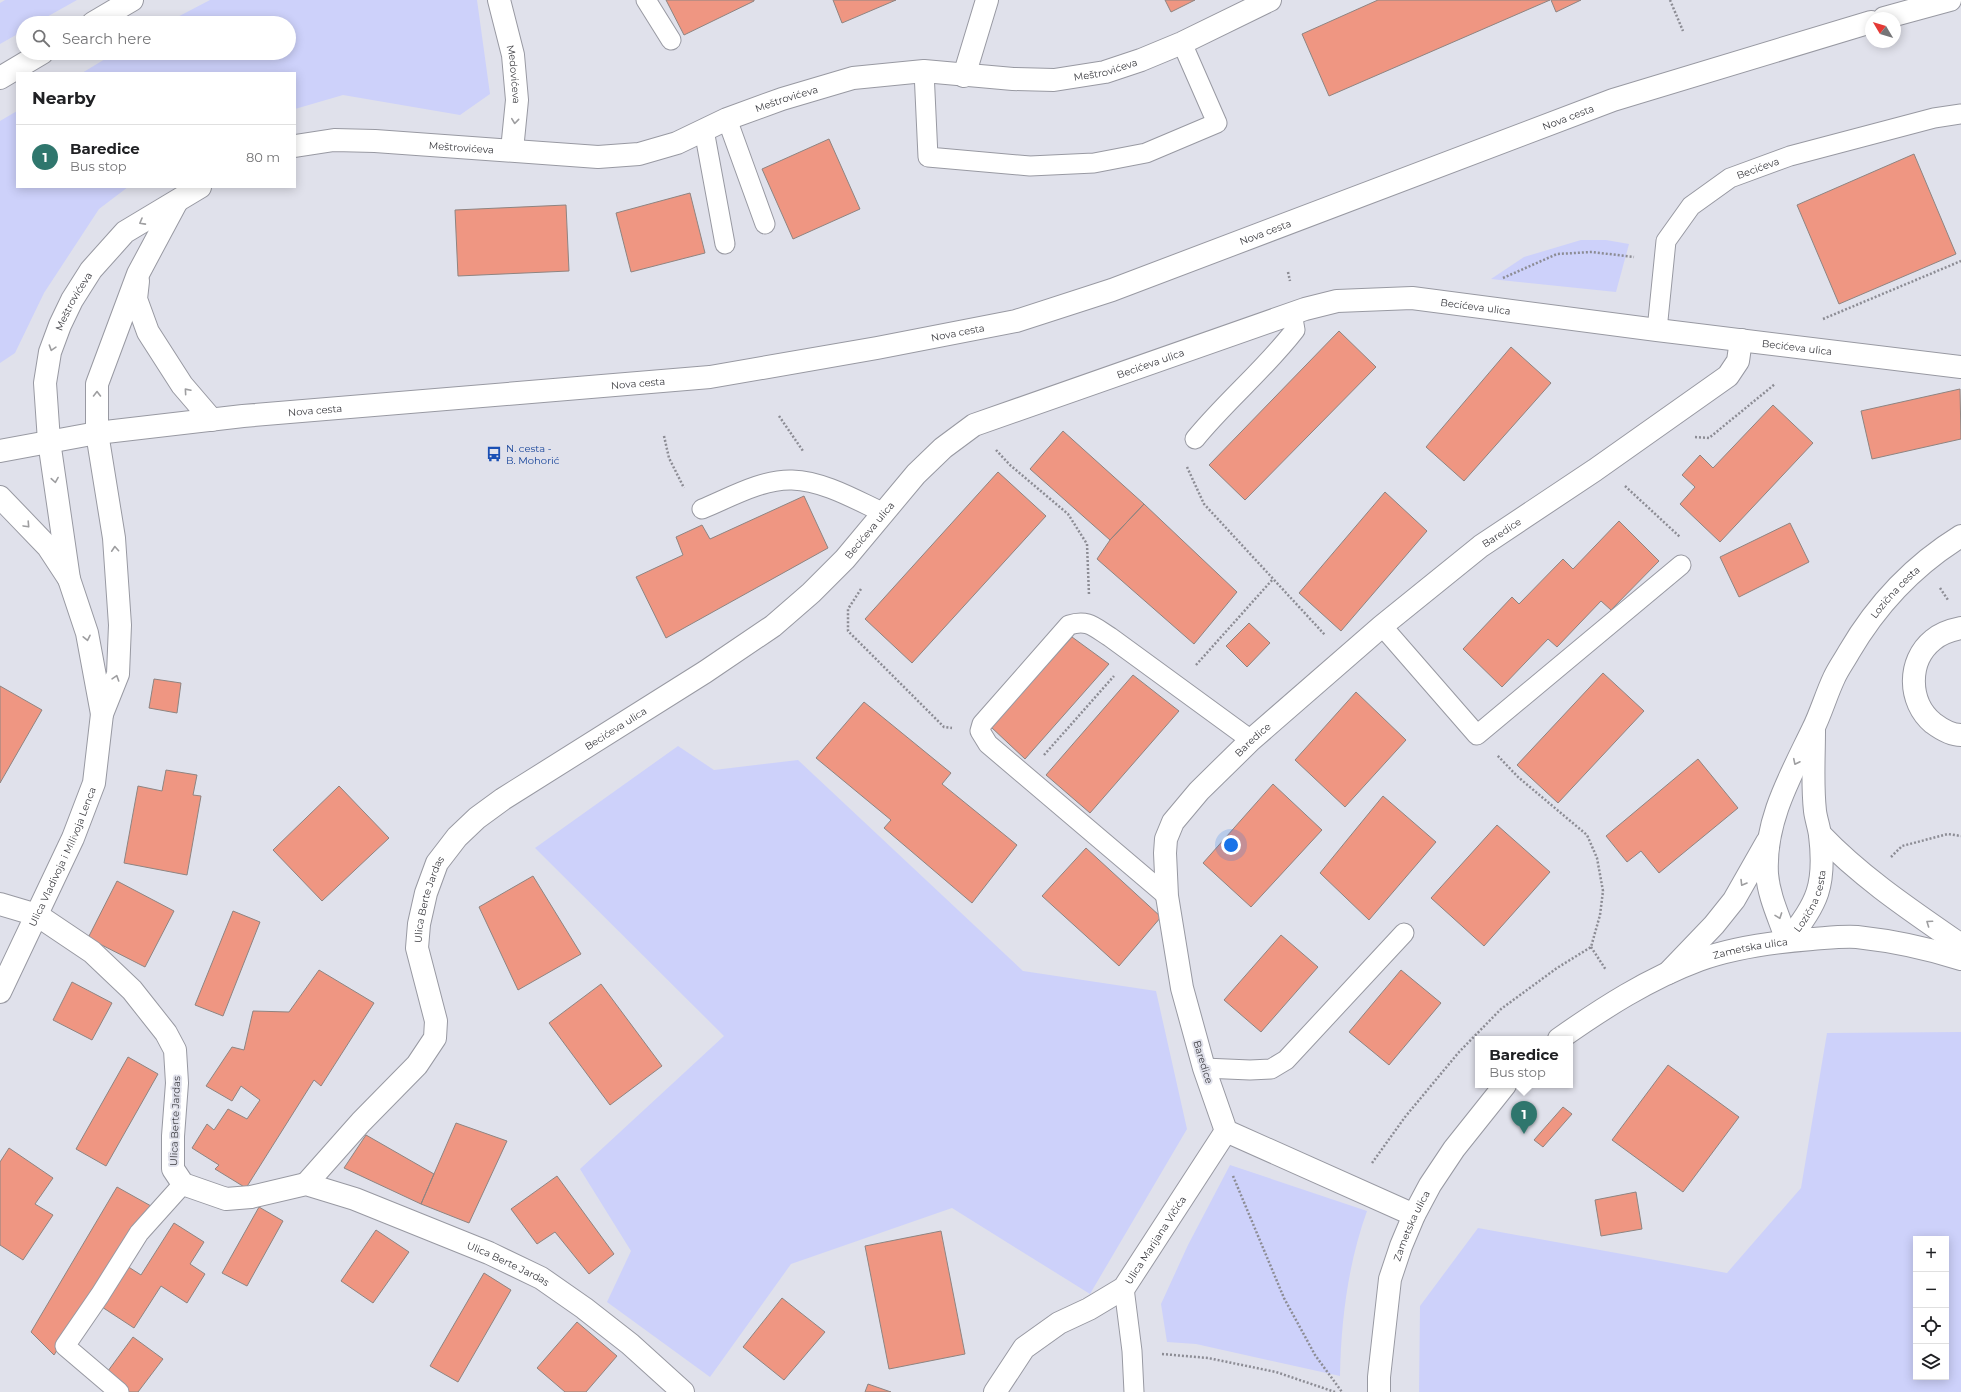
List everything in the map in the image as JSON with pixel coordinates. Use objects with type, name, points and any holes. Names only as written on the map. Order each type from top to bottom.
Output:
[{"type":"main road","points":[[105,16],[132,0]]},
{"type":"main road","name":"Medovićeva","points":[[499,0],[513,54],[517,100],[512,150]]},
{"type":"main road","points":[[964,76],[987,0]]},
{"type":"main road","name":"Meštrovićeva","points":[[296,146],[334,140],[375,141],[598,157],[639,154],[677,143],[727,119],[782,99],[853,78],[924,71],[964,76],[1054,80],[1105,72],[1182,44],[1270,0]]},
{"type":"main road","points":[[1901,13],[1950,0]]},
{"type":"main road","name":"Nova cesta","points":[[0,451],[97,433],[258,414],[710,377],[877,348],[1016,321],[1112,290],[1613,100],[1865,24]]},
{"type":"main road","points":[[0,78],[30,60]]},
{"type":"main road","name":"Meštrovićeva","points":[[49,441],[45,383],[50,352],[60,325],[72,300],[92,270],[125,232],[176,203],[198,188]]},
{"type":"main road","name":"Meštrovićeva","points":[[97,433],[97,384],[138,274],[176,203]]},
{"type":"main road","name":"Meštrovićeva","points":[[138,274],[136,299],[148,332],[182,385],[212,420]]},
{"type":"main road","name":"Becićeva ulica","points":[[477,818],[503,799],[706,672],[773,626],[811,593],[845,559],[916,474],[943,448],[974,425],[1292,313],[1338,301],[1412,298],[1961,367]]},
{"type":"main road","name":"Baredice","points":[[1226,1131],[1204,1068],[1182,988],[1167,896],[1165,853],[1166,839],[1173,822],[1199,791],[1252,740],[1382,626],[1481,546],[1595,470],[1728,376],[1738,361],[1741,340]]},
{"type":"main road","name":"Ulica Vladivoja i Milivoja Lenca","points":[[0,992],[72,838],[94,783],[102,714],[118,674],[120,625],[114,538],[97,433]]},
{"type":"main road","name":"Ulica Vladivoja i Milivoja Lenca","points":[[49,441],[69,579],[86,633],[102,714]]},
{"type":"main road","name":"Ulica Vladivoja i Milivoja Lenca","points":[[0,497],[48,547],[69,579]]},
{"type":"main road","name":"Lozična cesta","points":[[1814,728],[1813,780],[1815,812],[1820,834],[1822,877],[1817,899],[1806,919],[1787,941],[1772,898],[1767,874],[1769,837],[1776,809],[1786,783],[1814,728],[1834,677],[1861,632],[1883,601],[1930,557],[1961,536]]},
{"type":"main road","points":[[1961,628],[1948,631],[1933,640],[1921,653],[1914,669],[1913,687],[1918,704],[1927,718],[1941,729],[1961,736]]},
{"type":"main road","name":"Ulica Berte Jardas","points":[[477,818],[457,837],[436,863],[426,893],[419,924],[417,948],[436,1021],[435,1038],[417,1065],[361,1122],[306,1184],[355,1199],[468,1244],[541,1278],[584,1308],[630,1344],[683,1392]]},
{"type":"main road","points":[[1820,834],[1842,858],[1874,884],[1961,945]]},
{"type":"main road","points":[[1668,973],[1714,925],[1734,900],[1769,837]]},
{"type":"main road","name":"Ulica Berte Jardas","points":[[0,904],[37,915],[92,952],[132,990],[166,1033],[175,1050],[177,1083],[173,1136],[173,1169],[183,1184]]},
{"type":"main road","name":"Zametska ulica","points":[[1563,1036],[1628,994],[1668,973],[1700,960],[1742,948],[1787,941],[1856,937],[1925,948],[1961,959]]},
{"type":"main road","name":"Zametska ulica","points":[[1379,1392],[1379,1377],[1390,1279],[1401,1246],[1414,1215],[1430,1185],[1454,1150],[1503,1088]]},
{"type":"main road","points":[[1226,1131],[1414,1215]]},
{"type":"main road","name":"Ulica Marijana Vičića","points":[[995,1392],[1024,1348],[1060,1323],[1089,1309],[1124,1288],[1226,1131]]},
{"type":"main road","points":[[183,1184],[226,1199],[251,1197],[306,1184]]},
{"type":"lane","points":[[646,0],[671,40]]},
{"type":"lane","points":[[924,71],[928,157],[1030,166],[1094,163],[1146,153],[1217,123],[1182,44]]},
{"type":"lane","name":"Becićeva","points":[[1657,330],[1666,241],[1691,206],[1730,178],[1790,156],[1934,118],[1961,114]]},
{"type":"lane","points":[[727,119],[764,224]]},
{"type":"lane","points":[[704,130],[725,244]]},
{"type":"lane","points":[[1195,439],[1213,416],[1284,345],[1295,330],[1292,313]]},
{"type":"lane","points":[[702,509],[772,482],[792,480],[829,487],[884,513]]},
{"type":"lane","points":[[1382,626],[1478,735],[1681,565]]},
{"type":"lane","points":[[1167,896],[988,744],[980,731],[982,724],[1069,625],[1079,622],[1090,623],[1252,740]]},
{"type":"lane","points":[[1204,1068],[1250,1070],[1271,1069],[1286,1060],[1404,933]]},
{"type":"lane","points":[[119,1392],[65,1346],[100,1295],[139,1233],[183,1184]]},
{"type":"lane","points":[[1124,1288],[1132,1351],[1134,1392]]},
{"type":"path","points":[[1670,0],[1683,31]]},
{"type":"path","points":[[1501,280],[1557,254],[1592,252],[1635,258]]},
{"type":"path","points":[[1822,319],[1961,261]]},
{"type":"path","points":[[974,425],[1010,465],[1068,514],[1088,544],[1090,623]]},
{"type":"path","points":[[664,436],[669,458]]},
{"type":"path","points":[[1195,439],[1185,464],[1204,504],[1346,657]]},
{"type":"path","points":[[1621,482],[1687,544],[1681,565]]},
{"type":"path","points":[[1176,686],[1273,579]]},
{"type":"path","points":[[865,583],[848,609],[848,631],[944,727],[980,731]]},
{"type":"path","points":[[1026,776],[1133,654]]},
{"type":"path","points":[[1375,1158],[1405,1117],[1454,1058],[1500,1009],[1557,968],[1591,947],[1600,915],[1603,891],[1597,858],[1587,835],[1518,777],[1478,735]]},
{"type":"path","points":[[1888,860],[1902,846],[1948,834],[1961,836]]},
{"type":"path","points":[[1591,947],[1606,970]]},
{"type":"path","points":[[1226,1131],[1226,1156],[1284,1298],[1315,1355],[1342,1392]]},
{"type":"path","points":[[1132,1351],[1208,1358],[1276,1372],[1335,1392]]},
{"type":"shaded area","points":[[5,0],[77,0],[48,16],[16,16],[16,35],[0,44],[0,3]]},
{"type":"shaded area","points":[[210,0],[477,0],[490,94],[460,115],[343,95],[296,109],[296,72],[84,72],[103,60],[296,60],[296,16],[179,16]]},
{"type":"shaded area","points":[[16,112],[16,188],[127,188],[99,209],[44,293],[15,353],[0,363],[0,121]]},
{"type":"shaded area","points":[[1581,240],[1606,240],[1629,244],[1616,292],[1491,279],[1524,257]]},
{"type":"shaded area","points":[[678,746],[714,770],[798,760],[1023,971],[1156,991],[1187,1129],[1090,1294],[952,1208],[791,1264],[710,1377],[607,1302],[631,1251],[580,1169],[724,1036],[535,848]]},
{"type":"shaded area","points":[[1961,1032],[1961,1392],[1419,1392],[1420,1306],[1478,1228],[1727,1273],[1801,1188],[1827,1033]]},
{"type":"shaded area","points":[[1230,1165],[1367,1211],[1360,1231],[1350,1272],[1344,1313],[1340,1376],[1196,1344],[1167,1342],[1161,1304],[1188,1245]]},
{"type":"building","points":[[666,0],[754,0],[754,1],[684,35]]},
{"type":"building","points":[[833,0],[896,0],[842,23]]},
{"type":"building","points":[[1165,0],[1195,0],[1171,12]]},
{"type":"building","points":[[1378,0],[1550,0],[1329,96],[1302,34]]},
{"type":"building","points":[[1551,0],[1581,0],[1556,12]]},
{"type":"building","points":[[829,139],[860,209],[793,239],[762,169]]},
{"type":"building","points":[[1914,154],[1956,254],[1839,304],[1797,205]]},
{"type":"building","points":[[690,193],[705,253],[631,272],[616,213]]},
{"type":"building","points":[[566,205],[569,271],[458,276],[455,210]]},
{"type":"building","points":[[1339,331],[1376,367],[1245,500],[1209,465]]},
{"type":"building","points":[[1511,347],[1551,383],[1464,481],[1426,447]]},
{"type":"building","points":[[1960,389],[1961,439],[1872,459],[1861,411]]},
{"type":"building","points":[[1773,405],[1813,443],[1720,542],[1680,504],[1695,487],[1682,475],[1700,455],[1713,468]]},
{"type":"building","points":[[1063,431],[1144,504],[1110,540],[1030,469]]},
{"type":"building","points":[[998,472],[1046,516],[912,663],[865,619]]},
{"type":"building","points":[[1385,492],[1427,531],[1341,631],[1299,593]]},
{"type":"building","points":[[804,496],[828,548],[666,638],[636,577],[683,555],[676,537],[702,525],[710,539]]},
{"type":"building","points":[[1144,504],[1237,592],[1194,644],[1097,559],[1110,540]]},
{"type":"building","points":[[1619,521],[1659,561],[1611,610],[1601,601],[1557,647],[1548,639],[1502,687],[1463,649],[1512,597],[1519,604],[1563,559],[1573,569]]},
{"type":"building","points":[[1790,523],[1809,562],[1739,597],[1720,557]]},
{"type":"building","points":[[1249,623],[1270,643],[1247,667],[1226,646]]},
{"type":"building","points":[[1072,637],[1109,664],[1025,759],[991,727]]},
{"type":"building","points":[[1603,673],[1644,711],[1558,803],[1517,765]]},
{"type":"building","points":[[1133,675],[1179,711],[1090,813],[1046,775]]},
{"type":"building","points":[[154,679],[181,683],[177,713],[149,708]]},
{"type":"building","points":[[0,686],[42,710],[0,783]]},
{"type":"building","points":[[1356,692],[1406,740],[1345,807],[1295,760]]},
{"type":"building","points":[[864,702],[951,773],[942,784],[1017,845],[972,903],[884,828],[891,820],[816,758]]},
{"type":"building","points":[[1698,759],[1738,808],[1659,873],[1641,851],[1627,862],[1606,836]]},
{"type":"building","points":[[166,770],[197,775],[193,795],[201,796],[187,875],[124,863],[138,786],[162,791]]},
{"type":"building","points":[[1273,784],[1322,830],[1251,907],[1203,863]]},
{"type":"building","points":[[339,786],[389,838],[322,901],[273,850]]},
{"type":"building","points":[[1383,796],[1436,842],[1369,920],[1320,873]]},
{"type":"building","points":[[1497,825],[1550,872],[1484,946],[1431,898]]},
{"type":"building","points":[[1086,848],[1161,917],[1119,966],[1042,896]]},
{"type":"building","points":[[533,876],[581,954],[518,990],[479,907]]},
{"type":"building","points":[[117,881],[174,911],[145,967],[88,938]]},
{"type":"building","points":[[233,911],[260,922],[223,1016],[195,1005]]},
{"type":"building","points":[[1281,935],[1318,967],[1261,1032],[1224,1000]]},
{"type":"building","points":[[319,970],[374,1003],[321,1086],[314,1080],[246,1188],[215,1169],[219,1165],[192,1148],[207,1124],[214,1130],[228,1109],[247,1119],[260,1100],[241,1086],[232,1101],[206,1086],[232,1047],[244,1050],[253,1011],[289,1012]]},
{"type":"building","points":[[1401,970],[1441,1003],[1389,1065],[1349,1032]]},
{"type":"building","points":[[72,982],[112,1003],[92,1040],[53,1020]]},
{"type":"building","points":[[601,984],[662,1066],[610,1105],[549,1023]]},
{"type":"building","points":[[128,1057],[158,1074],[106,1166],[76,1149]]},
{"type":"building","points":[[1668,1065],[1739,1117],[1683,1192],[1612,1140]]},
{"type":"building","points":[[1563,1107],[1572,1114],[1543,1147],[1534,1140]]},
{"type":"building","points":[[456,1123],[507,1141],[469,1223],[421,1204]]},
{"type":"building","points":[[366,1135],[434,1174],[421,1204],[344,1168]]},
{"type":"building","points":[[9,1148],[53,1178],[35,1204],[53,1215],[23,1260],[0,1245],[0,1162]]},
{"type":"building","points":[[557,1176],[614,1254],[589,1274],[555,1232],[537,1244],[511,1209]]},
{"type":"building","points":[[117,1187],[151,1206],[54,1355],[31,1332]]},
{"type":"building","points":[[1636,1192],[1642,1229],[1601,1236],[1595,1200]]},
{"type":"building","points":[[259,1207],[283,1221],[247,1286],[222,1273]]},
{"type":"building","points":[[174,1223],[204,1242],[190,1264],[205,1274],[187,1303],[161,1286],[134,1328],[102,1307],[127,1266],[141,1275]]},
{"type":"building","points":[[376,1230],[409,1252],[373,1303],[341,1281]]},
{"type":"building","points":[[941,1231],[965,1354],[889,1369],[865,1246]]},
{"type":"building","points":[[484,1273],[511,1290],[458,1382],[430,1366]]},
{"type":"building","points":[[782,1298],[825,1332],[784,1380],[743,1347]]},
{"type":"building","points":[[577,1322],[617,1356],[586,1392],[565,1392],[537,1368]]},
{"type":"building","points":[[133,1337],[163,1359],[138,1392],[128,1392],[105,1375]]},
{"type":"building","points":[[868,1384],[891,1392],[865,1392]]},
{"type":"place","name":"N. cesta - B. Mohorić","points":[[494,454]]},
{"type":"place","name":"Baredice","points":[[1524,1134]]}]
